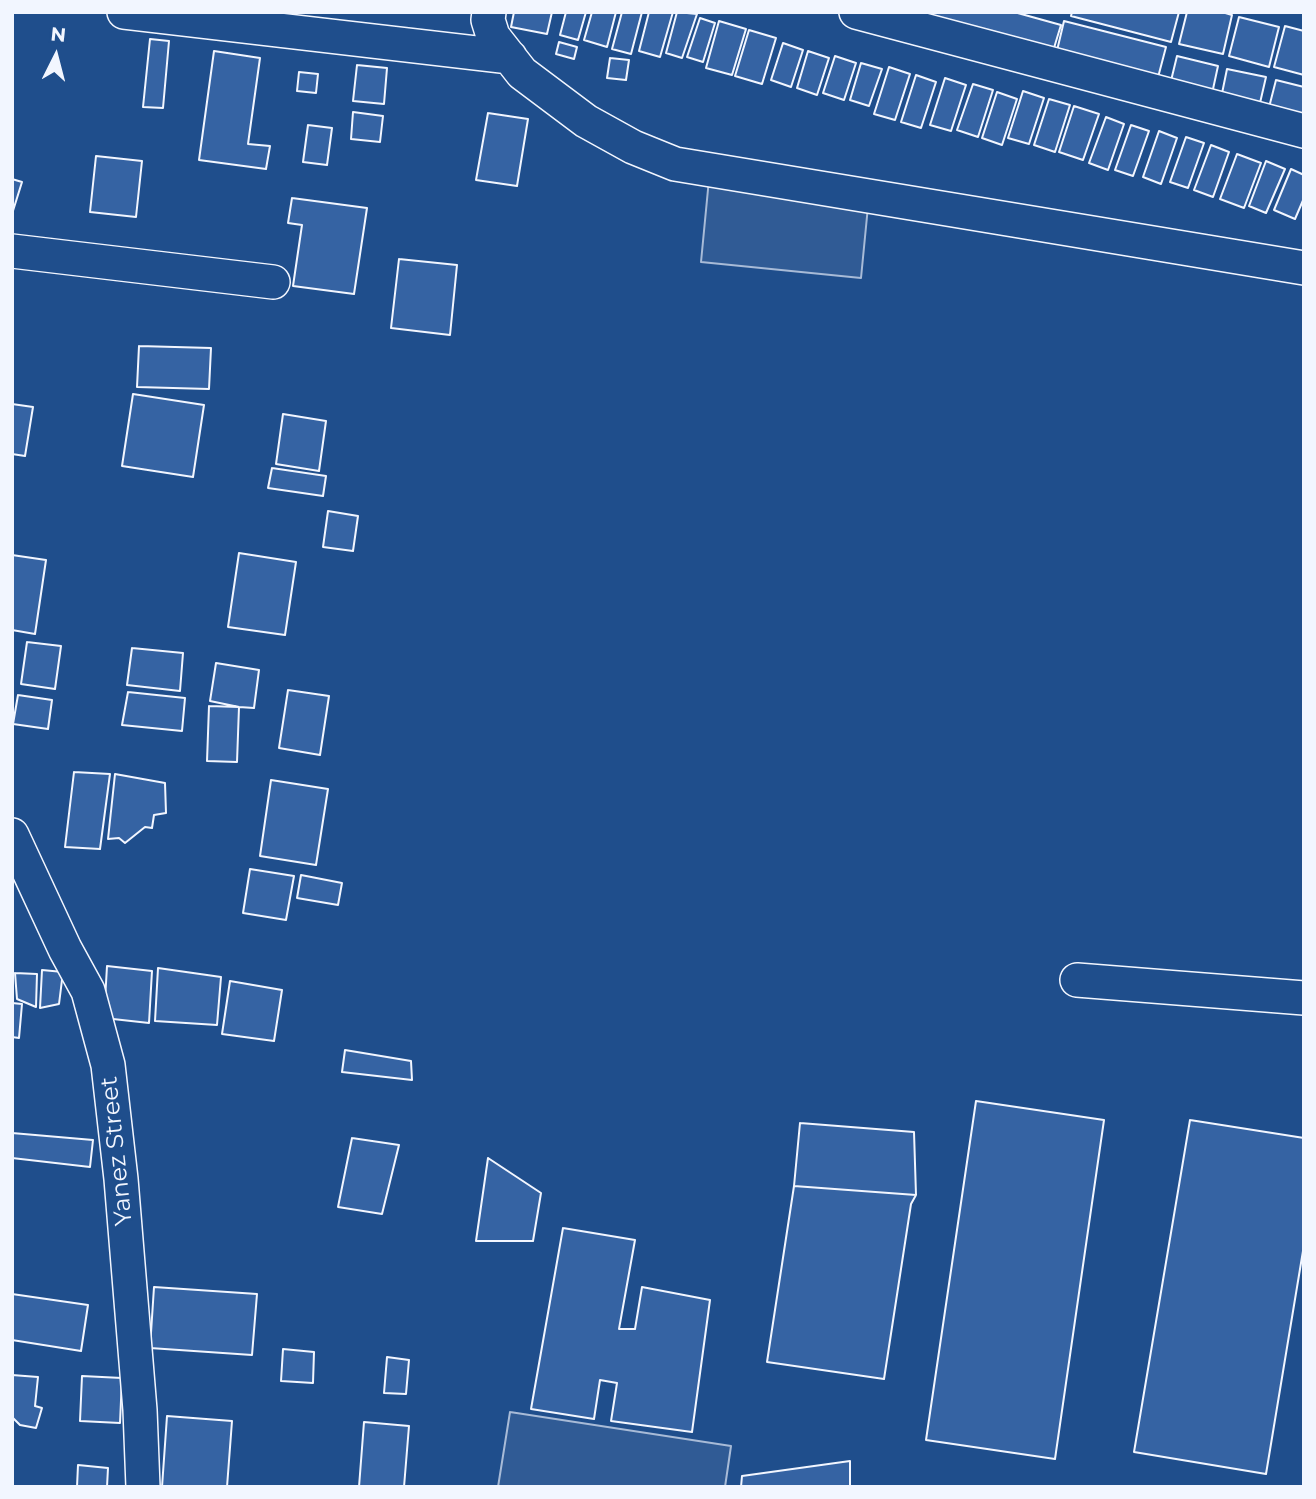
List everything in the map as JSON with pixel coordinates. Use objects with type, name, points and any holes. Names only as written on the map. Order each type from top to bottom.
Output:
[{"type":"street","points":[[124,12],[510,57]]},
{"type":"street","points":[[489,12],[488,19],[493,36],[522,73],[586,121],[633,147],[675,164],[1304,268]]},
{"type":"street","points":[[856,12],[1304,131]]},
{"type":"street","points":[[12,251],[273,282]]},
{"type":"street","name":"Yanez Street","points":[[12,835],[65,949],[88,991],[108,1065],[140,1410],[143,1487]]},
{"type":"street","points":[[1077,980],[1304,998]]},
{"type":"shaded area","points":[[709,179],[869,196],[861,278],[701,262]]},
{"type":"shaded area","points":[[510,1412],[731,1446],[725,1487],[498,1487]]},
{"type":"building","points":[[514,12],[552,12],[547,34],[511,27]]},
{"type":"building","points":[[566,12],[586,12],[578,40],[560,35]]},
{"type":"building","points":[[592,12],[616,12],[607,47],[584,40]]},
{"type":"building","points":[[622,12],[642,12],[631,54],[612,49]]},
{"type":"building","points":[[649,12],[673,12],[660,57],[639,51]]},
{"type":"building","points":[[677,12],[697,14],[682,58],[666,53]]},
{"type":"building","points":[[931,12],[1014,12],[1061,25],[1050,61],[927,26]]},
{"type":"building","points":[[1072,12],[1179,12],[1171,42],[1071,16]]},
{"type":"building","points":[[1187,12],[1222,12],[1232,15],[1223,54],[1179,44]]},
{"type":"building","points":[[1239,17],[1279,27],[1269,67],[1229,56]]},
{"type":"building","points":[[700,18],[715,23],[703,62],[687,57]]},
{"type":"building","points":[[719,21],[746,29],[732,75],[706,68]]},
{"type":"building","points":[[1064,21],[1166,47],[1156,85],[1055,59]]},
{"type":"building","points":[[1285,26],[1304,31],[1304,75],[1274,67]]},
{"type":"building","points":[[749,30],[776,38],[762,84],[735,76]]},
{"type":"building","points":[[150,39],[169,41],[163,108],[143,107]]},
{"type":"building","points":[[559,42],[577,47],[574,59],[556,54]]},
{"type":"building","points":[[783,43],[803,50],[791,87],[771,80]]},
{"type":"building","points":[[214,51],[260,58],[248,144],[270,146],[266,169],[199,160]]},
{"type":"building","points":[[808,51],[829,58],[817,95],[797,88]]},
{"type":"building","points":[[835,56],[856,63],[844,100],[823,93]]},
{"type":"building","points":[[1177,56],[1218,66],[1210,103],[1168,93]]},
{"type":"building","points":[[610,58],[629,60],[626,80],[607,78]]},
{"type":"building","points":[[861,63],[882,69],[869,106],[850,100]]},
{"type":"building","points":[[357,65],[387,68],[384,104],[353,101]]},
{"type":"building","points":[[889,67],[910,74],[895,120],[874,114]]},
{"type":"building","points":[[1227,69],[1266,77],[1257,116],[1219,108]]},
{"type":"building","points":[[299,72],[318,74],[316,93],[297,91]]},
{"type":"building","points":[[916,75],[936,82],[921,128],[901,122]]},
{"type":"building","points":[[945,78],[966,85],[951,131],[930,125]]},
{"type":"building","points":[[1276,80],[1304,87],[1304,129],[1266,119]]},
{"type":"building","points":[[973,84],[993,90],[978,137],[957,130]]},
{"type":"building","points":[[1023,91],[1044,98],[1029,144],[1008,138]]},
{"type":"building","points":[[997,92],[1017,99],[1002,145],[982,138]]},
{"type":"building","points":[[1049,99],[1070,105],[1055,152],[1034,145]]},
{"type":"building","points":[[1074,106],[1099,114],[1083,160],[1059,152]]},
{"type":"building","points":[[353,112],[383,116],[380,142],[351,139]]},
{"type":"building","points":[[488,113],[528,119],[517,186],[476,180]]},
{"type":"building","points":[[1106,117],[1124,124],[1108,170],[1089,163]]},
{"type":"building","points":[[308,125],[332,128],[327,165],[303,162]]},
{"type":"building","points":[[1131,125],[1149,131],[1133,176],[1115,170]]},
{"type":"building","points":[[1159,131],[1177,138],[1161,184],[1143,177]]},
{"type":"building","points":[[1186,137],[1204,143],[1188,188],[1170,182]]},
{"type":"building","points":[[1211,145],[1229,152],[1213,197],[1194,190]]},
{"type":"building","points":[[1237,154],[1261,163],[1244,208],[1220,199]]},
{"type":"building","points":[[96,156],[142,161],[136,217],[90,212]]},
{"type":"building","points":[[1266,161],[1285,169],[1266,213],[1249,206]]},
{"type":"building","points":[[1291,169],[1304,175],[1304,198],[1295,219],[1274,210]]},
{"type":"building","points":[[12,179],[22,182],[12,214]]},
{"type":"building","points":[[292,198],[367,208],[354,294],[293,286],[302,225],[288,223]]},
{"type":"building","points":[[399,259],[457,265],[450,335],[391,328]]},
{"type":"building","points":[[139,346],[211,348],[209,389],[137,387]]},
{"type":"building","points":[[133,394],[204,405],[193,477],[122,466]]},
{"type":"building","points":[[12,404],[33,407],[25,456],[12,454]]},
{"type":"building","points":[[283,414],[326,421],[319,471],[276,464]]},
{"type":"building","points":[[272,468],[326,476],[323,496],[268,488]]},
{"type":"building","points":[[328,511],[358,516],[353,551],[323,547]]},
{"type":"building","points":[[239,553],[296,562],[285,635],[228,627]]},
{"type":"building","points":[[12,555],[46,560],[35,634],[12,630]]},
{"type":"building","points":[[27,642],[61,646],[55,689],[21,684]]},
{"type":"building","points":[[132,648],[183,653],[180,691],[127,685]]},
{"type":"building","points":[[216,663],[259,670],[254,708],[210,701]]},
{"type":"building","points":[[288,690],[329,696],[320,755],[279,748]]},
{"type":"building","points":[[128,692],[185,698],[182,731],[122,725]]},
{"type":"building","points":[[18,695],[52,700],[48,729],[13,724]]},
{"type":"building","points":[[209,706],[239,707],[237,762],[207,761]]},
{"type":"building","points":[[74,772],[110,774],[100,849],[65,847]]},
{"type":"building","points":[[115,774],[165,783],[166,813],[154,815],[152,828],[145,827],[125,843],[119,838],[108,839]]},
{"type":"building","points":[[271,780],[328,789],[316,865],[260,856]]},
{"type":"building","points":[[250,869],[294,876],[286,920],[243,913]]},
{"type":"building","points":[[301,875],[342,883],[338,905],[297,898]]},
{"type":"building","points":[[107,966],[152,971],[149,1023],[104,1018]]},
{"type":"building","points":[[158,968],[221,977],[217,1025],[155,1021]]},
{"type":"building","points":[[42,970],[63,972],[59,1004],[40,1008]]},
{"type":"building","points":[[15,973],[37,974],[36,1007],[17,999]]},
{"type":"building","points":[[230,981],[282,990],[274,1041],[222,1034]]},
{"type":"building","points":[[12,1003],[22,1004],[19,1038],[12,1037]]},
{"type":"building","points":[[345,1050],[411,1061],[412,1080],[342,1072]]},
{"type":"building","points":[[976,1101],[1104,1120],[1055,1459],[926,1440]]},
{"type":"building","points":[[1190,1120],[1304,1138],[1304,1245],[1266,1474],[1134,1452]]},
{"type":"building","points":[[800,1123],[914,1132],[916,1195],[794,1186]]},
{"type":"building","points":[[12,1133],[93,1140],[90,1167],[12,1158]]},
{"type":"building","points":[[352,1138],[399,1145],[382,1214],[338,1207]]},
{"type":"building","points":[[488,1158],[541,1193],[533,1241],[476,1241]]},
{"type":"building","points":[[794,1186],[916,1195],[911,1204],[884,1379],[767,1362]]},
{"type":"building","points":[[563,1228],[635,1240],[619,1329],[635,1329],[642,1287],[710,1300],[692,1432],[611,1421],[617,1383],[600,1380],[594,1419],[531,1409]]},
{"type":"building","points":[[154,1287],[257,1294],[252,1355],[150,1348]]},
{"type":"building","points":[[12,1294],[88,1305],[81,1351],[12,1340]]},
{"type":"building","points":[[283,1349],[314,1352],[313,1383],[281,1381]]},
{"type":"building","points":[[387,1357],[409,1360],[406,1394],[384,1393]]},
{"type":"building","points":[[12,1375],[38,1377],[35,1406],[42,1408],[36,1428],[20,1425],[12,1417]]},
{"type":"building","points":[[82,1376],[122,1378],[120,1423],[80,1421]]},
{"type":"building","points":[[167,1416],[232,1421],[227,1487],[162,1487]]},
{"type":"building","points":[[364,1422],[409,1426],[404,1487],[359,1487]]},
{"type":"building","points":[[850,1461],[850,1487],[741,1487],[742,1476]]},
{"type":"building","points":[[78,1465],[108,1468],[107,1487],[77,1487]]}]
